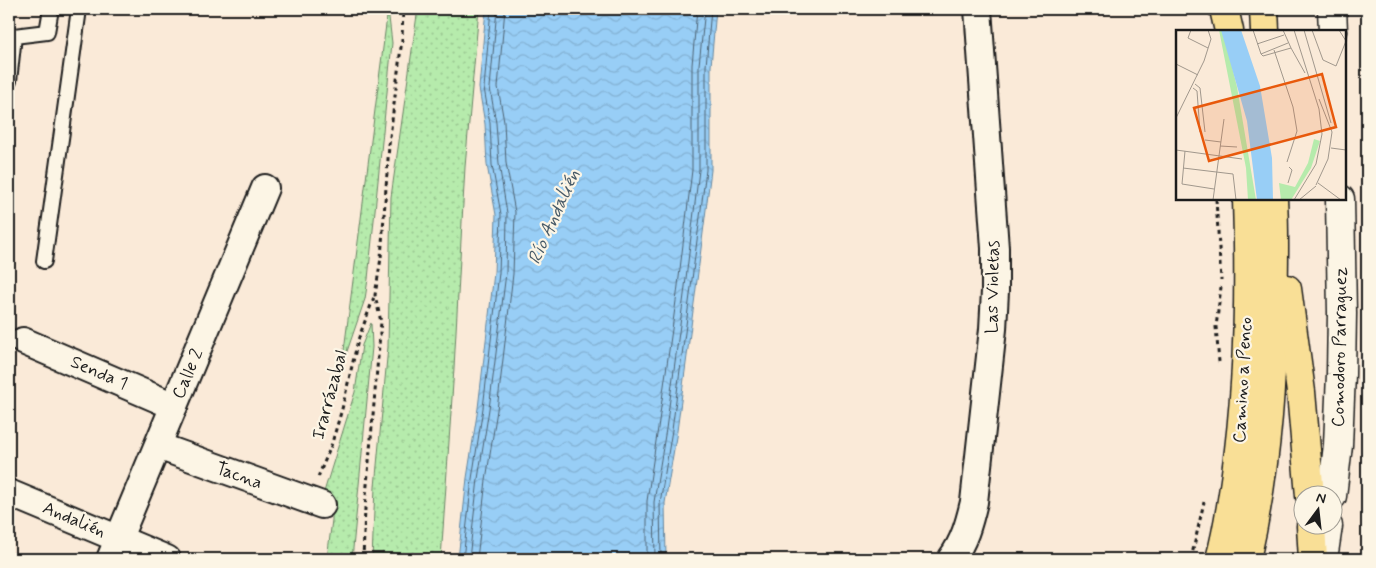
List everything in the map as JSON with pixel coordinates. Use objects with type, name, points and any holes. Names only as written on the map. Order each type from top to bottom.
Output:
[{"type":"highway","points":[[1224,9],[1229,30]]},
{"type":"highway","points":[[1236,9],[1237,30]]},
{"type":"highway","points":[[1264,9],[1265,30]]},
{"type":"highway","name":"Camino a Penco","points":[[1220,559],[1232,499],[1245,390],[1248,337],[1247,200]]},
{"type":"highway","points":[[1273,202],[1289,299],[1300,383],[1309,486]]},
{"type":"highway","name":"Camino a Penco","points":[[1246,559],[1257,503],[1270,398],[1273,345],[1273,202]]},
{"type":"highway","points":[[1311,536],[1312,559]]},
{"type":"street","name":"Las Violetas","points":[[951,559],[960,548],[974,502],[993,329],[995,291],[995,248],[978,9]]},
{"type":"street","points":[[1332,9],[1333,30]]},
{"type":"street","name":"Calle 2","points":[[115,549],[265,188]]},
{"type":"street","name":"Comodoro Parraguez","points":[[1333,486],[1338,445],[1341,365],[1340,200]]},
{"type":"street","name":"Senda 1","points":[[23,341],[174,406]]},
{"type":"street","name":"Tacna","points":[[158,446],[315,503]]},
{"type":"street","name":"Andalién","points":[[9,493],[115,549],[167,559]]},
{"type":"street","points":[[1323,559],[1326,536]]},
{"type":"lane","points":[[9,81],[14,36],[48,32],[51,9]]},
{"type":"lane","points":[[44,261],[79,9]]},
{"type":"path","points":[[363,559],[365,508],[380,322],[375,295],[381,258],[389,145],[402,39],[403,9]]},
{"type":"path","points":[[1216,200],[1221,286],[1216,327],[1219,369]]},
{"type":"path","name":"Irarrázabal","points":[[315,503],[342,409],[358,340],[375,295]]},
{"type":"path","points":[[1191,559],[1205,496]]},
{"type":"green space","points":[[388,9],[392,43],[368,279],[365,299],[342,366]]},
{"type":"green space","points":[[417,9],[479,9],[465,167],[441,559],[372,559],[375,487],[388,347],[391,197]]},
{"type":"green space","points":[[371,323],[372,347],[352,559],[327,559],[332,507],[324,492],[355,392],[362,345]]},
{"type":"water","name":"Río Andalién","points":[[486,9],[716,9],[711,66],[711,170],[677,431],[665,503],[666,559],[458,559],[494,273],[496,215],[487,165],[485,124],[479,88]]}]
